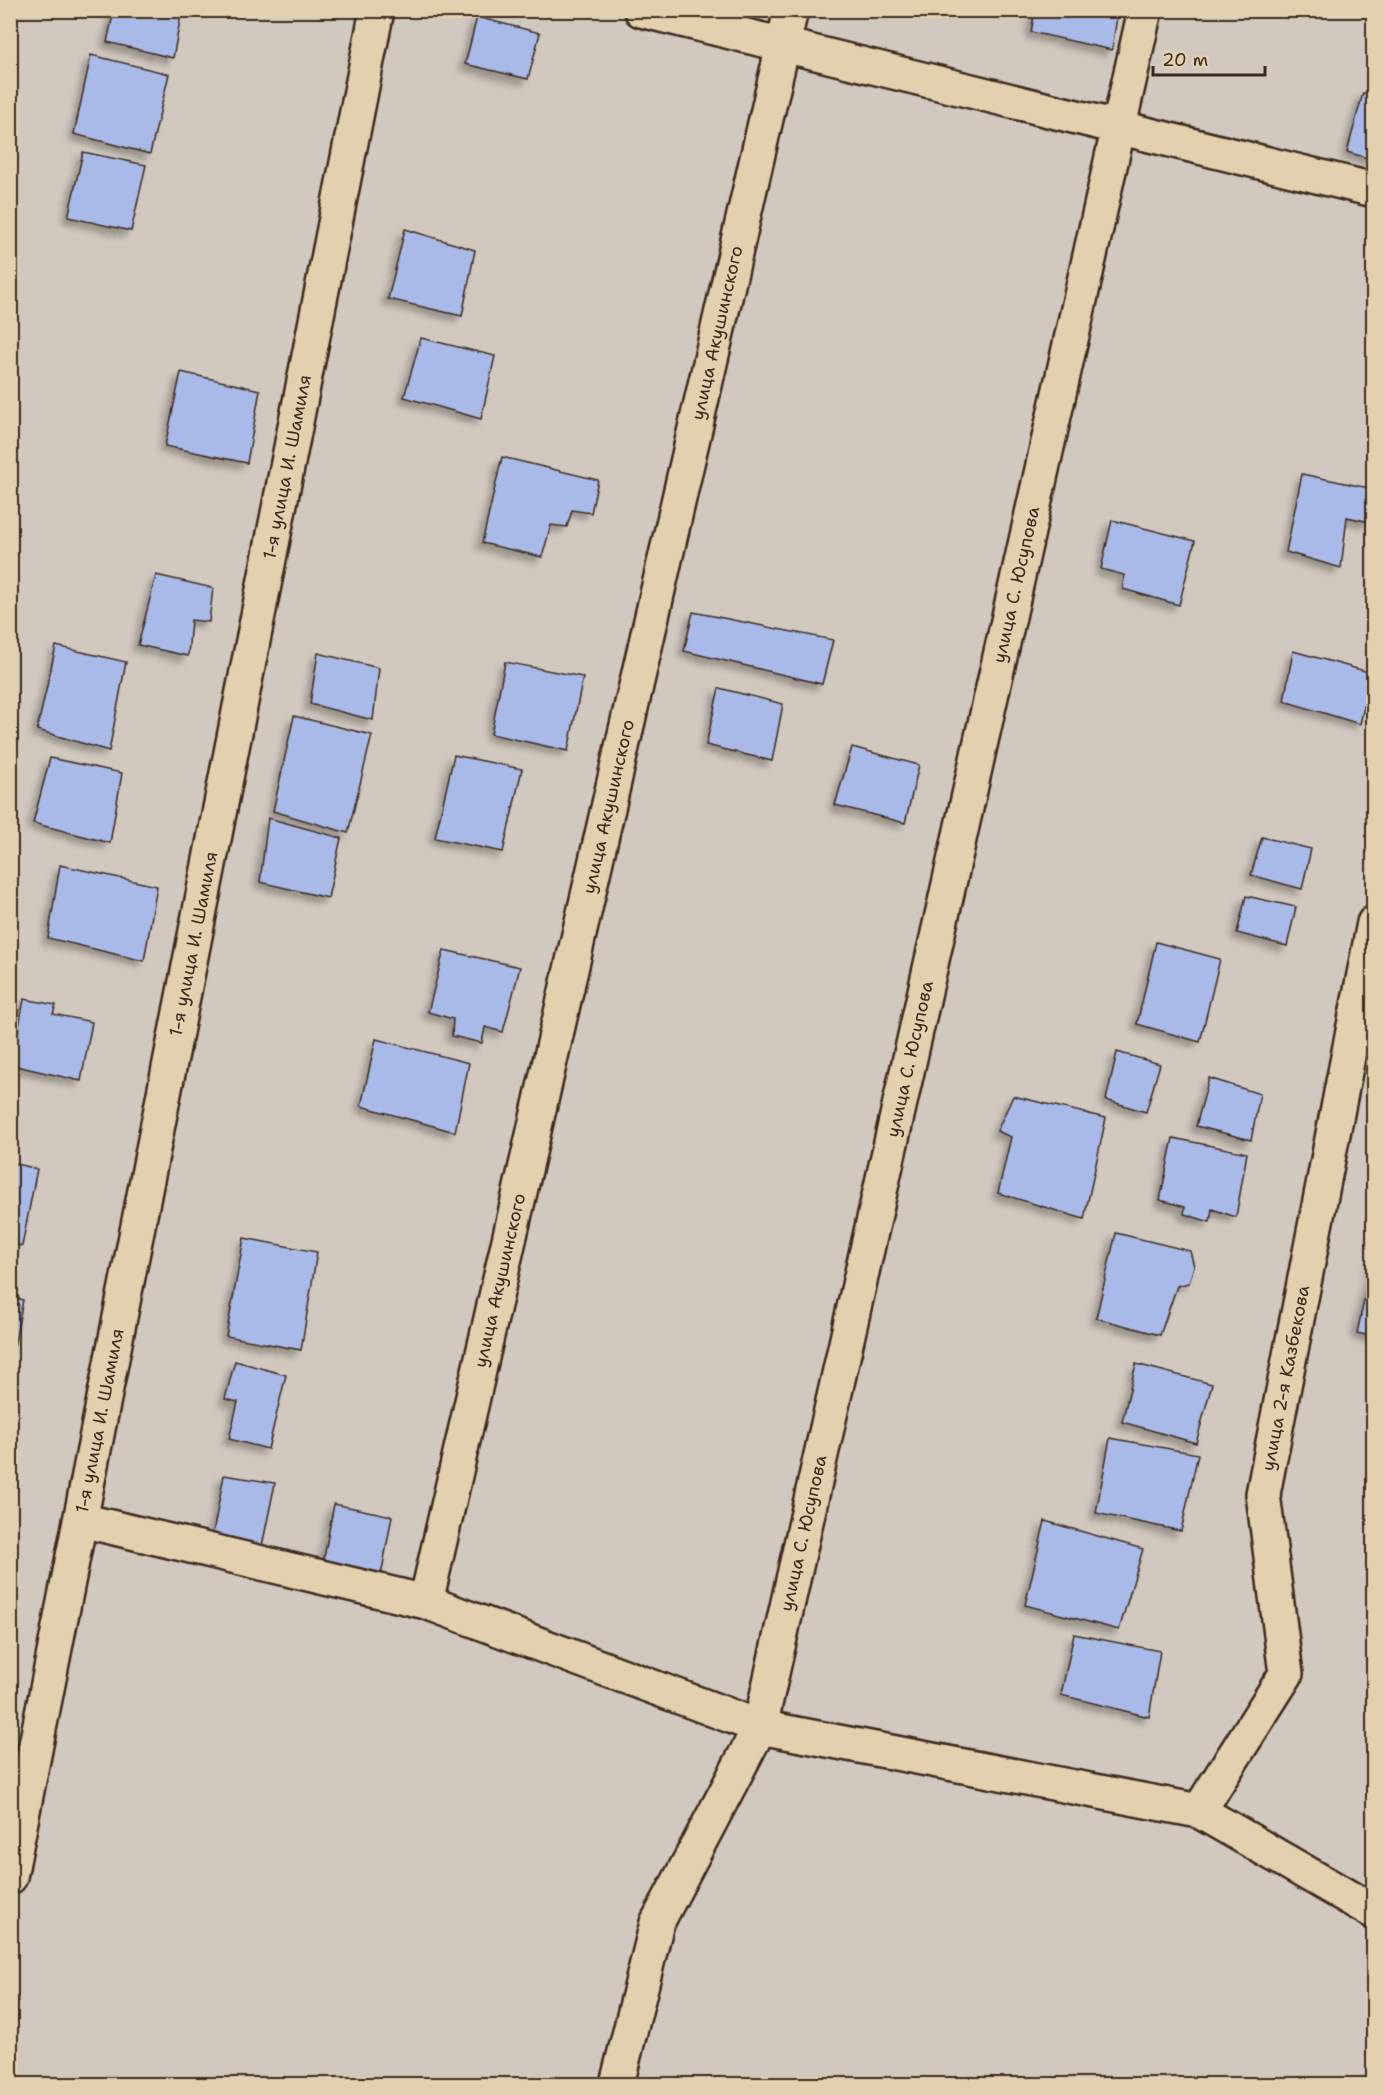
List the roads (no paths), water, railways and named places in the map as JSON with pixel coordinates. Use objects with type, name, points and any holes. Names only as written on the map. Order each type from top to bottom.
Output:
[{"type":"street","name":"1-я улица И. Шамиля","points":[[10,1877],[377,10]]},
{"type":"street","points":[[640,10],[1374,190]]},
{"type":"street","name":"улица Акушинского","points":[[426,1602],[790,10]]},
{"type":"street","name":"улица С. Юсупова","points":[[617,2085],[657,1923],[760,1727],[1145,10]]},
{"type":"street","name":"улица 2-я Казбекова","points":[[1199,1811],[1286,1674],[1263,1494],[1374,923]]},
{"type":"street","points":[[81,1520],[426,1602],[760,1727],[1199,1811],[1374,1912]]}]
